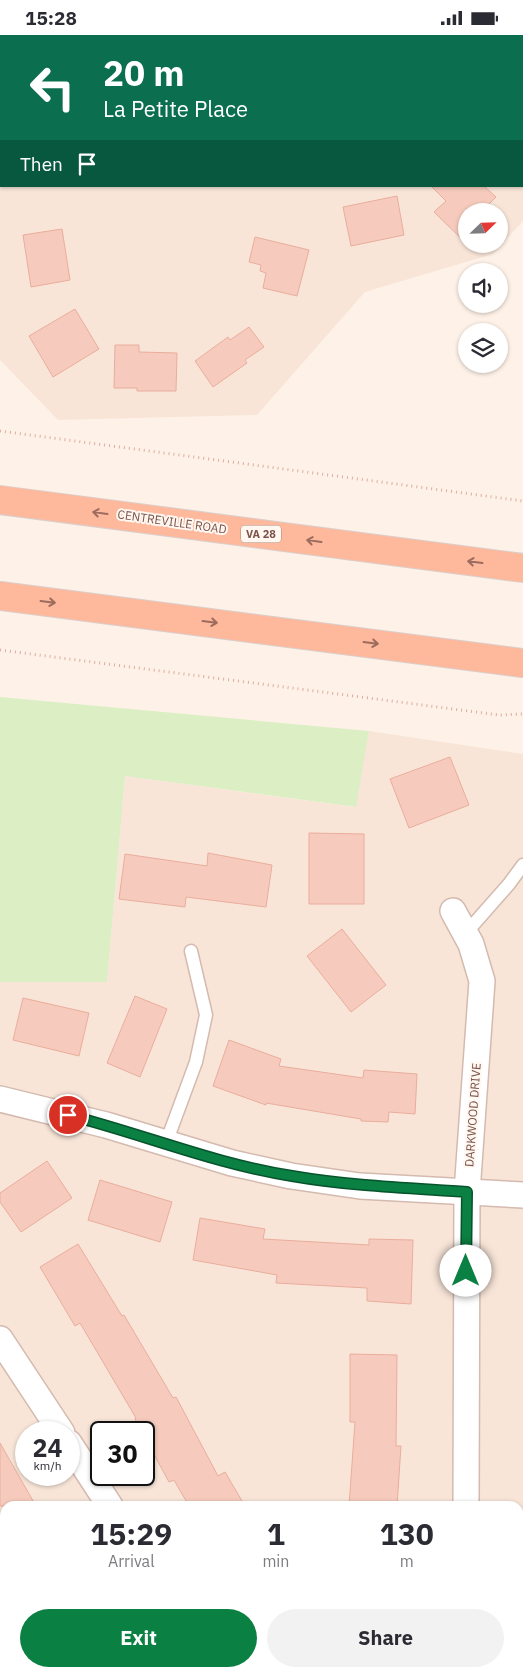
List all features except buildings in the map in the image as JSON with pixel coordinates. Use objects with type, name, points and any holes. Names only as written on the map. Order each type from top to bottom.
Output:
[{"type":"highway","name":"CENTREVILLE ROAD","points":[[0,500],[523,569]]},
{"type":"highway","points":[[0,596],[523,663]]},
{"type":"street","name":"DARKWOOD DRIVE","points":[[453,911],[471,944],[482,981],[467,1192],[466,1501]]},
{"type":"street","points":[[0,1099],[106,1125],[232,1163],[291,1176],[360,1186],[523,1195]]},
{"type":"street","points":[[0,1339],[54,1421]]},
{"type":"street","points":[[80,1460],[107,1501]]},
{"type":"lane","points":[[465,934],[509,884],[523,865]]},
{"type":"lane","points":[[166,1143],[196,1062],[206,1015],[191,951]]},
{"type":"path","points":[[0,431],[523,501]]},
{"type":"path","points":[[0,650],[499,715],[523,714]]},
{"type":"shaded area","points":[[0,187],[523,187],[523,221],[508,238],[508,203],[458,203],[458,253],[493,254],[365,292],[257,415],[58,420],[0,360]]},
{"type":"shaded area","points":[[369,731],[523,754],[523,1501],[0,1501],[0,982],[107,982],[125,776],[355,807]]},
{"type":"green space","points":[[0,697],[369,731],[356,807],[125,776],[107,982],[0,982]]},
{"type":"route","points":[[68,1115],[232,1163],[291,1176],[360,1186],[467,1192],[466,1271]]}]
